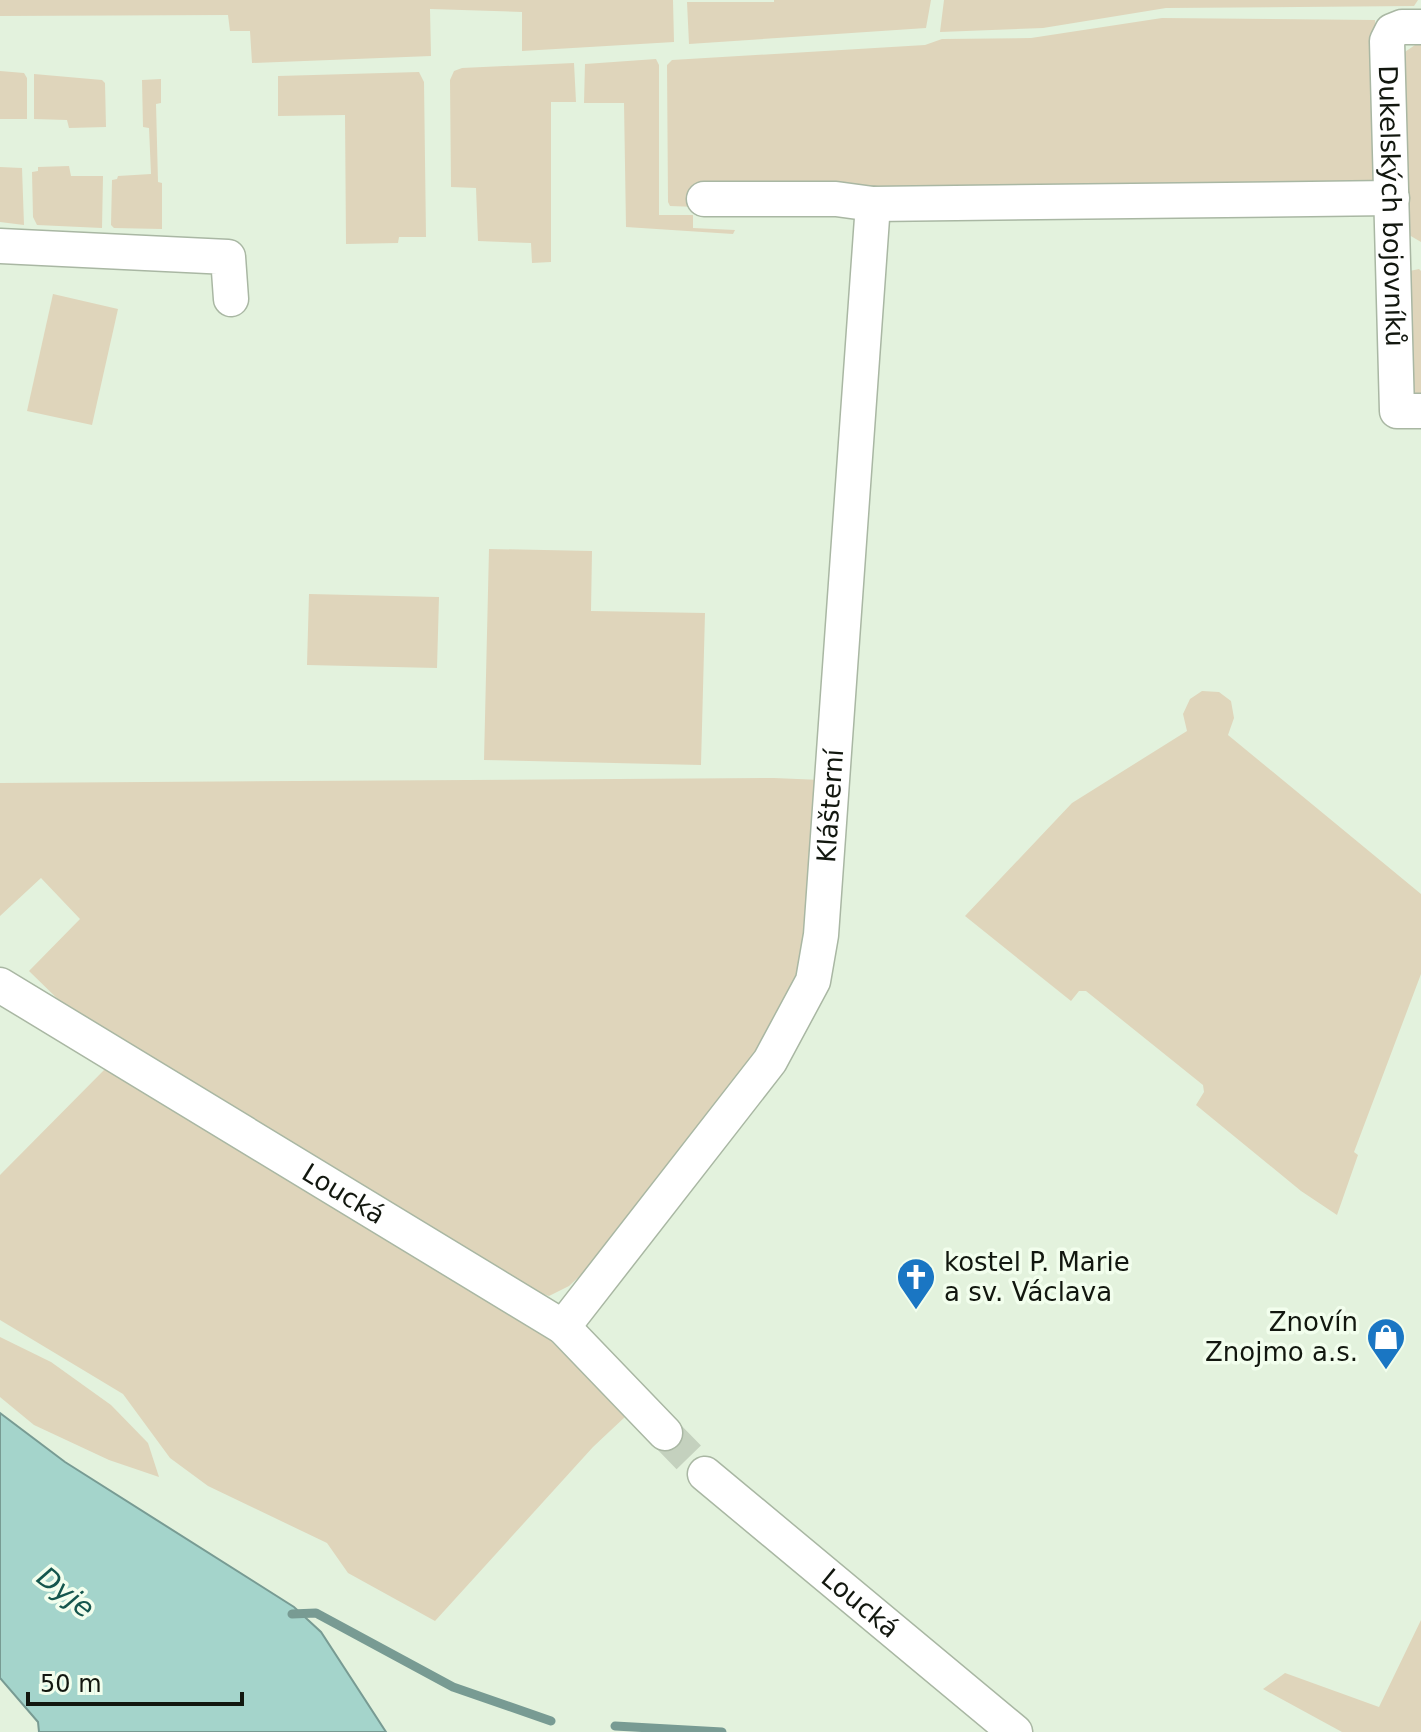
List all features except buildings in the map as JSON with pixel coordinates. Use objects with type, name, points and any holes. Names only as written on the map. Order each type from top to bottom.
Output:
[{"type":"street","name":"Dukelských bojovníků","points":[[1409,411],[1392,198],[1387,41],[1392,31],[1402,27],[1421,27]]},
{"type":"street","points":[[704,199],[836,199],[873,204],[1392,198]]},
{"type":"street","name":"Klášterní","points":[[563,1327],[770,1061],[813,981],[821,935],[873,204]]},
{"type":"street","points":[[0,246],[228,257],[231,299]]},
{"type":"street","name":"Loucká","points":[[0,985],[563,1327],[665,1433]]},
{"type":"street","name":"Loucká","points":[[705,1474],[1015,1732]]},
{"type":"shaded area","points":[[0,0],[673,0],[674,42],[522,51],[522,12],[430,9],[431,56],[252,63],[250,31],[230,31],[228,15],[0,16]]},
{"type":"shaded area","points":[[931,0],[926,28],[689,44],[687,2]]},
{"type":"shaded area","points":[[944,0],[1418,0],[1414,6],[1166,8],[1043,28],[940,32]]},
{"type":"shaded area","points":[[1162,18],[1375,20],[1382,156],[1373,185],[697,207],[670,206],[668,202],[667,65],[672,60],[925,45],[942,39],[1031,38]]},
{"type":"shaded area","points":[[1415,45],[1421,45],[1421,242],[1404,232],[1402,54]]},
{"type":"shaded area","points":[[656,59],[659,65],[659,215],[693,215],[693,228],[735,230],[733,234],[626,227],[624,103],[584,103],[585,64]]},
{"type":"shaded area","points":[[574,63],[576,102],[551,102],[551,262],[532,263],[531,243],[478,241],[476,188],[451,187],[450,80],[454,71],[462,68]]},
{"type":"shaded area","points":[[0,71],[24,73],[27,78],[27,119],[0,119]]},
{"type":"shaded area","points":[[419,72],[424,82],[426,237],[399,237],[398,243],[346,244],[345,115],[278,116],[278,76]]},
{"type":"shaded area","points":[[34,74],[102,80],[105,83],[106,127],[69,128],[67,120],[34,119]]},
{"type":"shaded area","points":[[161,79],[161,103],[156,104],[162,229],[114,228],[111,225],[112,180],[118,176],[151,174],[149,128],[143,127],[142,80]]},
{"type":"shaded area","points":[[69,166],[71,176],[103,176],[102,228],[37,225],[33,217],[32,172],[38,171],[38,167]]},
{"type":"shaded area","points":[[0,167],[22,168],[24,225],[0,222]]},
{"type":"shaded area","points":[[1419,269],[1421,398],[1409,398],[1405,272]]},
{"type":"shaded area","points":[[53,294],[118,309],[92,425],[27,411]]},
{"type":"shaded area","points":[[489,549],[592,551],[591,611],[705,613],[701,765],[484,760]]},
{"type":"shaded area","points":[[309,594],[439,597],[437,668],[307,665]]},
{"type":"shaded area","points":[[1202,691],[1219,692],[1231,701],[1234,718],[1228,735],[1421,894],[1421,974],[1354,1152],[1358,1155],[1337,1215],[1301,1191],[1196,1105],[1204,1092],[1203,1085],[1086,991],[1079,991],[1071,1001],[965,916],[1072,803],[1187,731],[1183,714],[1190,699]]},
{"type":"shaded area","points":[[821,780],[801,975],[761,1053],[584,1272],[569,1286],[549,1296],[531,1290],[70,1011],[29,971],[80,919],[41,878],[0,916],[0,783]]},
{"type":"shaded area","points":[[108,1066],[549,1339],[626,1416],[593,1447],[435,1621],[348,1573],[327,1543],[208,1486],[170,1458],[123,1394],[0,1320],[0,1175]]},
{"type":"shaded area","points":[[0,1337],[51,1362],[111,1405],[148,1443],[159,1477],[109,1460],[34,1425],[0,1397]]},
{"type":"shaded area","points":[[1421,1620],[1421,1732],[1342,1732],[1263,1689],[1285,1673],[1379,1707]]},
{"type":"water","name":"Dyje","points":[[0,1413],[65,1462],[294,1607],[321,1632],[386,1732],[39,1732],[38,1722],[0,1678]]},
{"type":"waterway","points":[[292,1614],[316,1613],[453,1687],[551,1721]]},
{"type":"waterway","points":[[615,1726],[722,1732]]},
{"type":"tunnel","points":[[665,1433],[705,1474]]},
{"type":"place","name":"kostel P. Marie a sv. Václava","points":[[916,1311]]},
{"type":"place","name":"Znovín Znojmo a.s.","points":[[1386,1371]]}]
